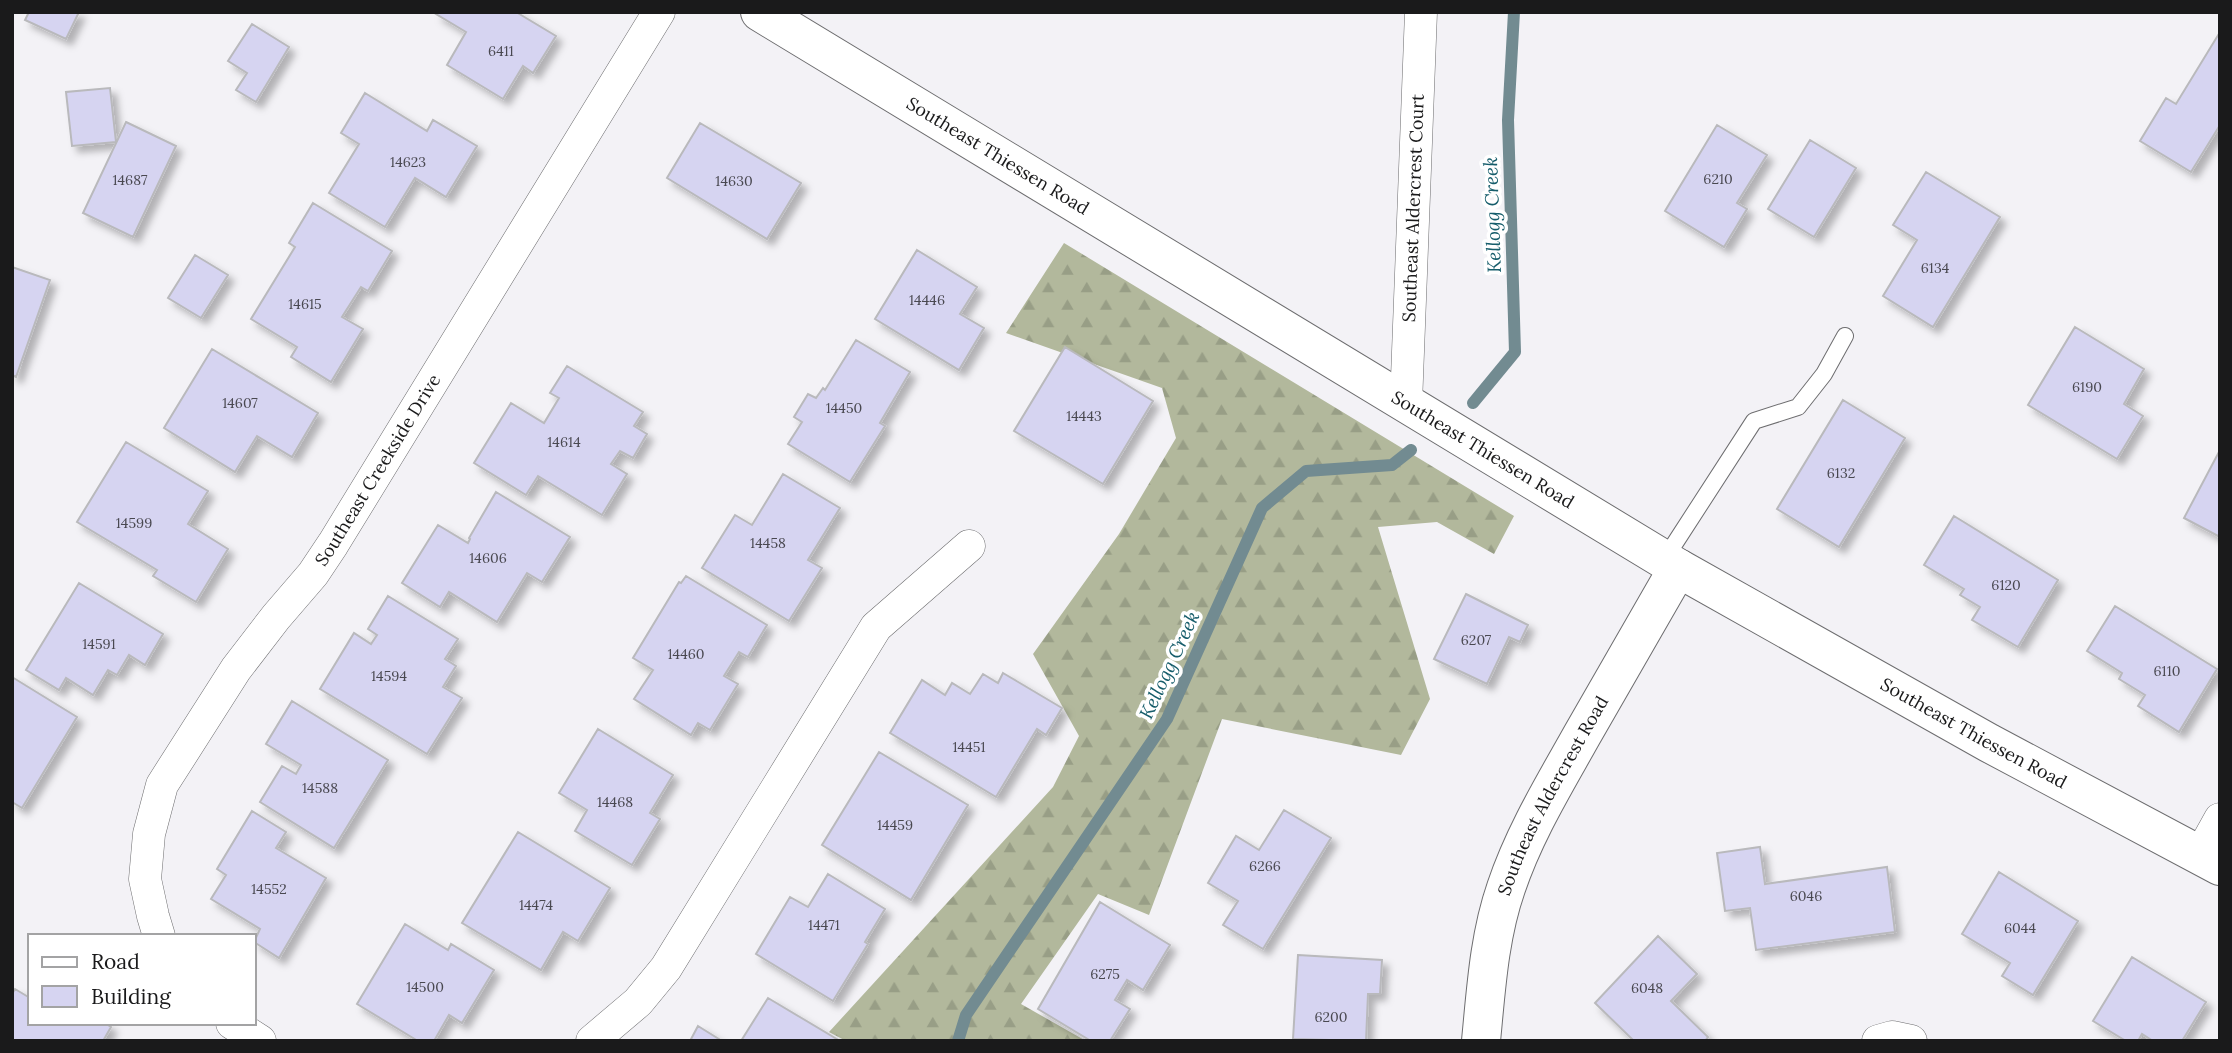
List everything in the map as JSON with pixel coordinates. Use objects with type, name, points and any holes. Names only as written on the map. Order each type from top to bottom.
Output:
[{"type":"main road","name":"Southeast Thiessen Road","points":[[760,12],[1671,564],[1989,743],[2210,861]]},
{"type":"main road","name":"Southeast Aldercrest Road","points":[[1481,1041],[1487,972],[1505,890],[1520,852],[1671,564]]},
{"type":"street","name":"Southeast Creekside Drive","points":[[158,934],[145,879],[149,834],[162,785],[236,669],[313,574],[333,544],[659,12]]},
{"type":"street","name":"Southeast Aldercrest Court","points":[[1406,404],[1421,12]]},
{"type":"street","points":[[592,1041],[638,1002],[666,968],[876,627],[969,546]]},
{"type":"street","points":[[2210,861],[2220,819]]},
{"type":"street","points":[[235,1025],[260,1041]]},
{"type":"street","points":[[1878,1041],[1892,1037],[1911,1041]]},
{"type":"lane","points":[[1671,564],[1754,421],[1798,407],[1824,374],[1845,335]]},
{"type":"green space","points":[[1064,243],[1514,516],[1494,554],[1437,522],[1378,527],[1430,699],[1401,755],[1222,719],[1149,915],[1098,894],[1021,1004],[1086,1041],[846,1041],[829,1032],[1053,787],[1079,736],[1033,654],[1119,534],[1176,438],[1162,388],[1006,333]]},
{"type":"building","points":[[29,12],[79,12],[66,39],[25,20]]},
{"type":"building","points":[[516,12],[556,36],[533,73],[523,66],[503,99],[447,65],[466,32],[436,14]]},
{"type":"building","points":[[252,24],[289,47],[256,102],[236,90],[247,73],[228,61]]},
{"type":"building","points":[[2220,32],[2220,125],[2191,172],[2140,141],[2166,98],[2176,104]]},
{"type":"building","points":[[110,88],[116,142],[72,146],[66,92]]},
{"type":"building","points":[[365,93],[427,131],[433,120],[477,146],[446,197],[415,178],[385,227],[329,193],[359,144],[341,133]]},
{"type":"building","points":[[126,122],[176,146],[133,237],[83,213]]},
{"type":"building","points":[[700,123],[801,183],[767,239],[667,178]]},
{"type":"building","points":[[1717,125],[1767,155],[1737,203],[1747,209],[1724,247],[1665,211]]},
{"type":"building","points":[[1810,140],[1856,168],[1814,237],[1768,209]]},
{"type":"building","points":[[1926,172],[2000,217],[1933,327],[1883,296],[1917,240],[1893,225]]},
{"type":"building","points":[[313,203],[392,251],[368,291],[361,287],[342,317],[363,329],[331,382],[291,357],[297,347],[251,319],[295,247],[289,243]]},
{"type":"building","points":[[917,250],[977,287],[960,314],[984,328],[959,370],[875,319]]},
{"type":"building","points":[[195,255],[228,275],[201,318],[168,298]]},
{"type":"building","points":[[12,267],[50,280],[16,377],[12,375]]},
{"type":"building","points":[[2075,327],[2144,369],[2124,404],[2143,416],[2117,459],[2028,405]]},
{"type":"building","points":[[856,340],[910,372],[880,423],[885,426],[850,482],[788,444],[802,422],[794,417],[808,394],[816,398],[823,388],[825,390]]},
{"type":"building","points":[[1065,347],[1153,401],[1103,484],[1014,431]]},
{"type":"building","points":[[212,349],[318,413],[292,457],[257,436],[235,472],[164,428]]},
{"type":"building","points":[[567,366],[643,412],[634,426],[647,434],[633,458],[620,451],[611,464],[627,474],[602,515],[538,476],[526,495],[474,463],[511,403],[544,423],[559,398],[550,393]]},
{"type":"building","points":[[1843,400],[1905,438],[1839,547],[1777,509]]},
{"type":"building","points":[[126,442],[208,491],[188,524],[228,549],[196,602],[153,576],[157,570],[77,522]]},
{"type":"building","points":[[2220,450],[2220,537],[2184,518]]},
{"type":"building","points":[[783,474],[840,508],[808,560],[822,568],[789,621],[702,568],[735,515],[752,525]]},
{"type":"building","points":[[496,492],[570,537],[542,582],[527,573],[497,622],[449,592],[440,607],[402,583],[438,525],[468,543]]},
{"type":"building","points":[[1954,516],[2058,580],[2018,647],[1972,620],[1980,607],[1960,595],[1964,589],[1924,565]]},
{"type":"building","points":[[686,576],[767,625],[748,657],[739,652],[724,676],[738,684],[710,730],[698,723],[691,735],[634,699],[653,670],[633,658],[679,582]]},
{"type":"building","points":[[79,583],[163,634],[145,665],[129,655],[117,675],[108,670],[93,695],[66,678],[59,690],[26,670]]},
{"type":"building","points":[[1466,594],[1528,625],[1520,642],[1509,637],[1487,684],[1434,659]]},
{"type":"building","points":[[388,596],[458,639],[445,659],[456,666],[443,687],[462,698],[427,754],[320,689],[354,633],[371,644],[377,635],[368,629]]},
{"type":"building","points":[[2115,606],[2217,669],[2179,732],[2138,706],[2145,695],[2119,679],[2122,673],[2087,651]]},
{"type":"building","points":[[1003,673],[1062,708],[1046,735],[1037,729],[996,797],[890,733],[922,680],[945,695],[952,683],[970,694],[983,674],[998,683]]},
{"type":"building","points":[[12,677],[77,717],[22,808],[12,802]]},
{"type":"building","points":[[292,701],[388,760],[334,848],[260,802],[282,766],[296,774],[301,765],[266,744]]},
{"type":"building","points":[[598,729],[673,775],[650,813],[660,819],[632,865],[575,831],[587,810],[559,793]]},
{"type":"building","points":[[879,752],[968,805],[911,900],[822,845]]},
{"type":"building","points":[[1284,810],[1331,838],[1263,949],[1223,925],[1238,901],[1208,883],[1236,836],[1259,850]]},
{"type":"building","points":[[252,811],[286,832],[276,848],[326,878],[279,958],[256,943],[260,929],[211,899],[226,875],[217,869]]},
{"type":"building","points":[[518,832],[610,888],[578,941],[563,932],[541,970],[462,923]]},
{"type":"building","points":[[1760,847],[1765,884],[1887,867],[1895,932],[1756,950],[1750,908],[1725,911],[1717,853]]},
{"type":"building","points":[[1999,872],[2078,921],[2033,995],[2002,976],[2010,963],[1962,934]]},
{"type":"building","points":[[828,874],[885,909],[865,942],[868,944],[833,1001],[756,954],[790,897],[808,907]]},
{"type":"building","points":[[1100,902],[1170,945],[1143,990],[1127,980],[1115,1000],[1130,1009],[1110,1041],[1091,1041],[1038,1009]]},
{"type":"building","points":[[405,924],[448,950],[451,944],[494,970],[462,1023],[449,1015],[434,1041],[418,1041],[357,1004]]},
{"type":"building","points":[[1658,936],[1697,974],[1671,1001],[1708,1037],[1705,1041],[1634,1041],[1595,1003]]},
{"type":"building","points":[[1298,955],[1382,960],[1380,994],[1368,994],[1366,1041],[1293,1039]]},
{"type":"building","points":[[2132,957],[2206,1002],[2182,1041],[2153,1041],[2142,1034],[2138,1041],[2126,1041],[2093,1021]]},
{"type":"building","points":[[15,989],[28,997],[28,1025],[111,1027],[103,1041],[12,1041],[12,994]]},
{"type":"building","points":[[768,998],[840,1041],[741,1041]]},
{"type":"building","points":[[698,1026],[722,1041],[690,1041]]},
{"type":"waterway","name":"Kellogg Creek","points":[[1473,403],[1515,352],[1508,120],[1514,12]]},
{"type":"waterway","name":"Kellogg Creek","points":[[958,1041],[966,1015],[1167,719],[1262,508],[1306,471],[1392,465],[1411,450]]}]
